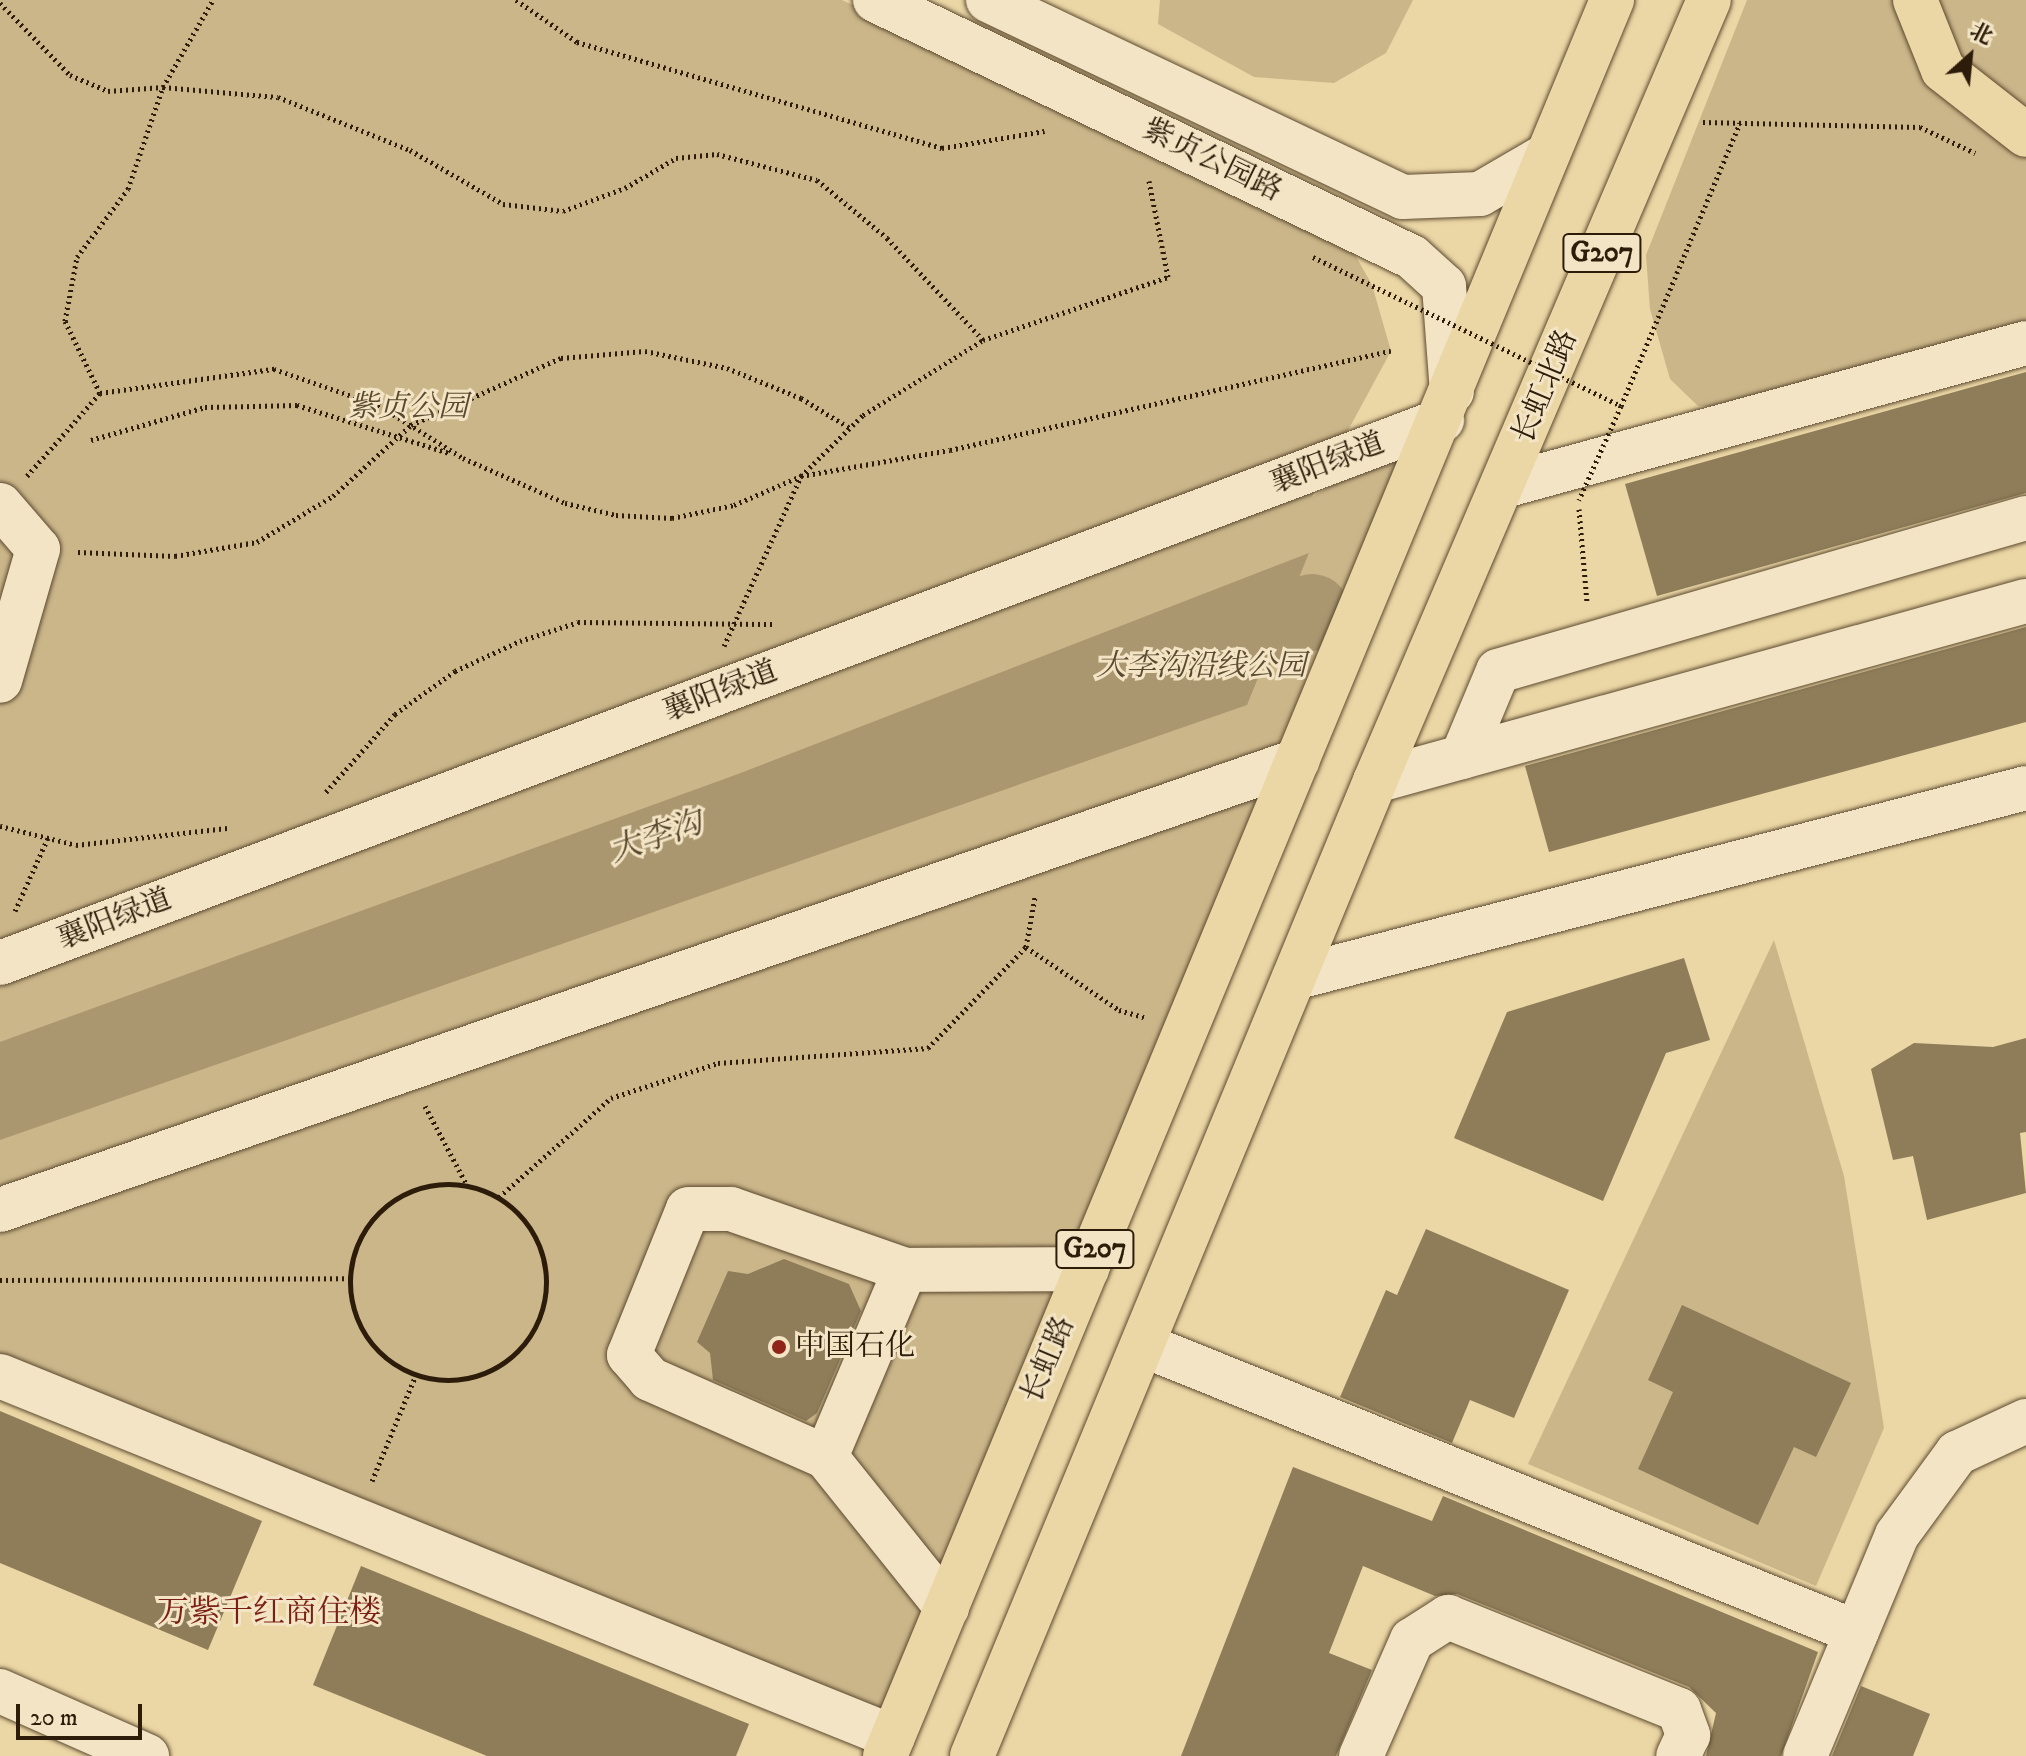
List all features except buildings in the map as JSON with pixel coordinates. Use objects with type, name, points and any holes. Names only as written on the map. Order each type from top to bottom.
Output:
[{"type":"highway","name":"G207","points":[[1301,751],[1447,407],[1612,0]]},
{"type":"highway","name":"长虹北路","points":[[1377,776],[1500,496],[1709,0]]},
{"type":"highway","points":[[1915,0],[1943,70],[2026,135]]},
{"type":"highway","name":"长虹路","points":[[889,1746],[1301,751]]},
{"type":"highway","name":"G207","points":[[972,1756],[1377,776]]},
{"type":"street","name":"紫贞公园路","points":[[875,0],[1412,257],[1444,286],[1447,407]]},
{"type":"street","name":"紫贞公园路","points":[[988,0],[1403,197],[1480,194],[1547,155]]},
{"type":"street","points":[[1500,496],[2026,343]]},
{"type":"street","name":"襄阳绿道","points":[[0,963],[730,689],[1447,407]]},
{"type":"street","points":[[0,506],[38,549],[0,681]]},
{"type":"street","points":[[1462,757],[1498,671],[2026,518]]},
{"type":"street","points":[[1377,776],[1462,757],[2026,601]]},
{"type":"street","points":[[0,1210],[1043,849],[1301,751]]},
{"type":"street","points":[[1294,978],[2026,788]]},
{"type":"street","points":[[947,1608],[826,1457],[650,1379],[629,1355],[688,1209],[731,1209],[905,1270],[1087,1269]]},
{"type":"street","points":[[826,1457],[905,1270]]},
{"type":"street","points":[[1143,1345],[1856,1632]]},
{"type":"street","points":[[0,1376],[356,1520],[889,1746]]},
{"type":"street","points":[[1805,1756],[1897,1535],[1957,1453],[2026,1421]]},
{"type":"street","points":[[1361,1756],[1412,1640],[1448,1617],[1679,1710],[1688,1735],[1678,1756]]},
{"type":"street","points":[[0,1691],[147,1756]]},
{"type":"path","points":[[100,393],[65,321],[77,257],[128,189],[163,87],[213,0]]},
{"type":"path","points":[[516,0],[577,42],[942,148],[1134,124],[1168,277],[983,340],[850,428],[801,476],[723,639],[730,689]]},
{"type":"path","points":[[0,3],[70,75],[108,91],[163,87],[278,97],[410,150],[503,204],[563,211],[625,188],[676,158],[717,154],[817,180],[887,238],[983,340]]},
{"type":"path","points":[[1658,121],[1920,127],[1987,159]]},
{"type":"path","points":[[1590,644],[1579,500],[1740,123]]},
{"type":"path","points":[[1313,257],[1621,406]]},
{"type":"path","points":[[73,552],[175,556],[257,542],[333,496],[411,425],[561,358],[645,351],[727,368],[801,398],[850,428]]},
{"type":"path","points":[[91,440],[205,407],[297,405],[399,433],[565,503],[616,515],[672,518],[719,508],[801,476],[1391,351]]},
{"type":"path","points":[[0,506],[100,393],[274,369],[378,405],[463,458]]},
{"type":"path","points":[[284,856],[353,756],[395,714],[455,671],[578,622],[732,620],[780,625]]},
{"type":"path","points":[[0,826],[76,845],[242,825]]},
{"type":"path","points":[[12,918],[48,838]]},
{"type":"path","points":[[499,1197],[611,1098],[718,1063],[928,1048],[1026,947],[1043,849]]},
{"type":"path","points":[[1026,947],[1119,1010],[1186,1028]]},
{"type":"path","points":[[406,1070],[467,1185]]},
{"type":"path","points":[[433,1184],[467,1185],[499,1197],[523,1218],[539,1246],[546,1277],[543,1309],[529,1338],[507,1361],[479,1375],[416,1375],[388,1360],[366,1337],[353,1309],[350,1278],[356,1245],[374,1217],[401,1195],[433,1184]]},
{"type":"path","points":[[0,1280],[350,1278]]},
{"type":"path","points":[[356,1520],[416,1375]]},
{"type":"green space","points":[[0,0],[842,0],[1344,235],[1372,285],[1391,351],[1312,497],[1442,420],[883,1721],[0,1364]]},
{"type":"green space","points":[[1160,0],[1413,0],[1386,53],[1334,83],[1254,77],[1158,24]]},
{"type":"green space","points":[[1747,0],[2026,0],[2026,329],[1751,408],[1698,406],[1670,379],[1650,309],[1646,255]]},
{"type":"green space","points":[[1774,940],[1844,1176],[1884,1428],[1816,1586],[1528,1464]]},
{"type":"water","points":[[1309,553],[1247,705],[0,1140],[0,1042],[738,774]]},
{"type":"waterway","name":"大李沟","points":[[1186,651],[1312,612]]},
{"type":"place","name":"中国石化","points":[[779,1347]]},
{"type":"district","name":"万紫千红商住楼","points":[[269,1613]]},
{"type":"park label","name":"紫贞公园","points":[[408,408]]},
{"type":"park label","name":"大李沟沿线公园","points":[[1201,667]]}]
